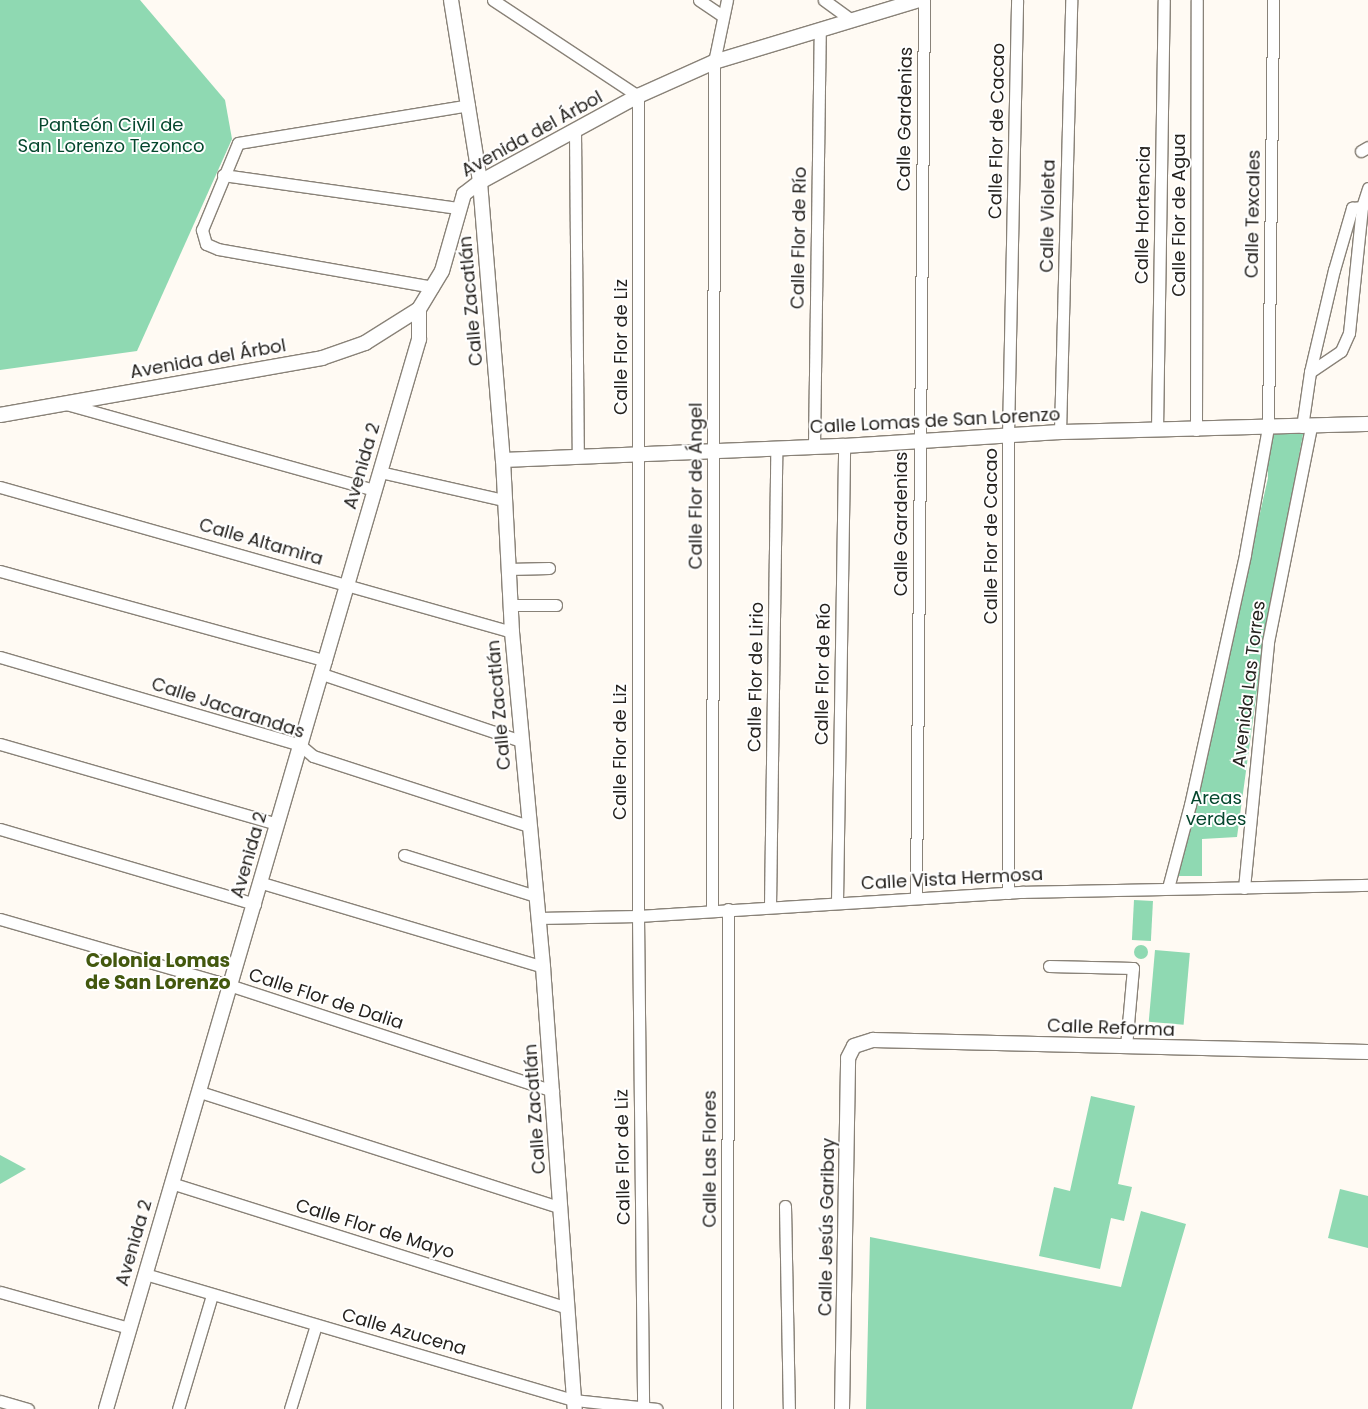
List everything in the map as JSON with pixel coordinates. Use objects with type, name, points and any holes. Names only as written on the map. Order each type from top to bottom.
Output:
[{"type":"street","name":"Calle Zacatlán","points":[[451,0],[480,182],[504,460],[503,500],[512,606],[512,632],[553,1091],[574,1404]]},
{"type":"street","points":[[493,0],[638,96]]},
{"type":"street","points":[[699,0],[724,16]]},
{"type":"street","name":"Calle Flor de Ángel","points":[[712,910],[714,62],[727,0]]},
{"type":"street","points":[[824,0],[852,20]]},
{"type":"street","name":"Avenida del Árbol","points":[[0,415],[322,358],[365,343],[419,309],[433,287],[452,239],[458,208],[464,194],[480,182],[638,96],[714,62],[920,0]]},
{"type":"street","name":"Calle Gardenias","points":[[916,898],[918,440],[924,0]]},
{"type":"street","name":"Calle Flor de Cacao","points":[[1008,893],[1008,435],[1017,0]]},
{"type":"street","name":"Calle Violeta","points":[[1060,432],[1071,0]]},
{"type":"street","name":"Calle Hortencia","points":[[1157,430],[1164,0]]},
{"type":"street","name":"Calle Flor de Agua","points":[[1196,430],[1197,0]]},
{"type":"street","name":"Calle Texcales","points":[[1260,475],[1268,428],[1274,0]]},
{"type":"street","name":"Calle Flor de Río","points":[[814,446],[820,30]]},
{"type":"street","name":"Calle Flor de Liz","points":[[638,96],[638,916],[643,1408]]},
{"type":"street","points":[[433,287],[218,249],[206,244],[202,230],[223,175],[238,143],[469,105]]},
{"type":"street","points":[[574,131],[578,455]]},
{"type":"street","points":[[223,175],[458,208]]},
{"type":"street","name":"Avenida Las Torres","points":[[1310,372],[1341,351],[1349,333],[1362,206],[1368,188]]},
{"type":"street","name":"Avenida Las Torres","points":[[1244,888],[1268,642],[1307,427],[1310,372],[1352,208],[1362,206]]},
{"type":"street","name":"Avenida 2","points":[[106,1409],[171,1183],[232,986],[277,824],[419,339],[419,309]]},
{"type":"street","points":[[66,404],[375,490]]},
{"type":"street","name":"Calle Lomas de San Lorenzo","points":[[504,460],[639,452],[844,446],[1060,432],[1196,430],[1368,424]]},
{"type":"street","name":"Calle Flor de Río","points":[[836,902],[844,446]]},
{"type":"street","name":"Calle Flor de Lirio","points":[[770,906],[776,448]]},
{"type":"street","points":[[380,472],[503,500]]},
{"type":"street","name":"Avenida Las Torres","points":[[1168,888],[1190,805],[1260,475]]},
{"type":"street","name":"Calle Altamira","points":[[0,487],[512,632]]},
{"type":"street","points":[[508,569],[549,568]]},
{"type":"street","points":[[0,571],[324,668],[521,741]]},
{"type":"street","points":[[512,606],[556,605]]},
{"type":"street","name":"Calle Jacarandas","points":[[0,657],[300,745],[312,756],[528,826]]},
{"type":"street","points":[[0,744],[277,824]]},
{"type":"street","points":[[0,830],[255,904]]},
{"type":"street","points":[[404,855],[536,896]]},
{"type":"street","points":[[262,883],[543,967]]},
{"type":"street","name":"Calle Vista Hermosa","points":[[538,918],[638,916],[770,906],[1008,893],[1368,885]]},
{"type":"street","name":"Calle Las Flores","points":[[727,1409],[728,909]]},
{"type":"street","name":"Calle Flor de Dalia","points":[[0,919],[232,986],[553,1091]]},
{"type":"street","points":[[1049,966],[1133,968],[1126,1047]]},
{"type":"street","name":"Calle Reforma","points":[[854,1046],[874,1040],[1368,1052]]},
{"type":"street","name":"Calle Jesús Garibay","points":[[842,1409],[848,1058],[854,1046]]},
{"type":"street","points":[[200,1092],[561,1208]]},
{"type":"street","name":"Calle Flor de Mayo","points":[[171,1183],[568,1308]]},
{"type":"street","points":[[785,1206],[789,1409]]},
{"type":"street","name":"Calle Azucena","points":[[145,1274],[574,1404],[657,1409]]},
{"type":"street","points":[[0,1292],[129,1328]]},
{"type":"street","points":[[178,1409],[212,1295]]},
{"type":"street","points":[[290,1409],[316,1325]]},
{"type":"street","points":[[0,1401],[28,1409]]},
{"type":"green space","name":"Panteón Civil de San Lorenzo Tezonco","points":[[0,0],[140,0],[225,100],[232,139],[137,351],[0,370]]},
{"type":"green space","name":"Areas verdes","points":[[1304,429],[1261,661],[1237,837],[1202,839],[1202,876],[1177,876],[1268,478],[1266,430]]},
{"type":"green space","points":[[1134,900],[1153,901],[1151,941],[1132,940]]},
{"type":"green space","points":[[1141,945],[1146,947],[1148,952],[1146,957],[1141,959],[1136,957],[1134,952],[1136,947]]},
{"type":"green space","points":[[1155,950],[1190,953],[1184,1025],[1149,1022]]},
{"type":"green space","points":[[1091,1096],[1135,1106],[1118,1184],[1132,1187],[1124,1221],[1111,1218],[1100,1269],[1039,1256],[1054,1187],[1070,1191]]},
{"type":"green space","points":[[0,1155],[26,1169],[0,1184]]},
{"type":"green space","points":[[1340,1189],[1368,1196],[1368,1248],[1328,1238]]},
{"type":"green space","points":[[1141,1211],[1186,1224],[1132,1409],[866,1409],[870,1237],[1121,1287]]},
{"type":"district","name":"Colonia Lomas de San Lorenzo","points":[[158,972]]}]
